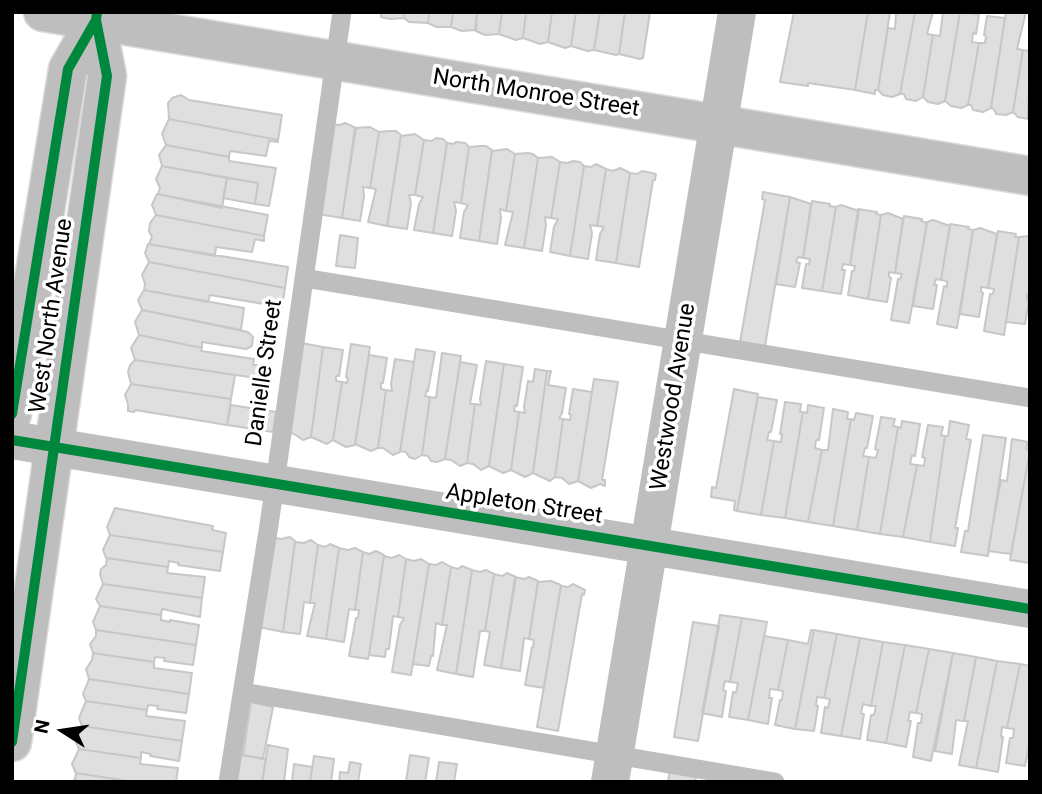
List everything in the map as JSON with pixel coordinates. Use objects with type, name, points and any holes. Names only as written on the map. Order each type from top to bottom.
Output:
[{"type":"main road","name":"North Monroe Street","points":[[43,12],[97,16],[335,61],[1030,176]]},
{"type":"main road","name":"Westwood Avenue","points":[[612,768],[737,12]]},
{"type":"main road","name":"West North Avenue","points":[[12,414],[68,69],[97,16]]},
{"type":"main road","name":"West North Avenue","points":[[12,742],[107,76],[97,16]]},
{"type":"main road","name":"Appleton Street","points":[[12,440],[1030,609]]},
{"type":"lane","name":"Danielle Street","points":[[228,782],[275,485],[342,12]]},
{"type":"lane","points":[[304,278],[1030,398]]},
{"type":"lane","points":[[243,692],[612,768],[775,782]]},
{"type":"building","points":[[381,12],[405,12],[404,18],[390,19],[381,17]]},
{"type":"building","points":[[405,12],[429,12],[428,23],[409,22],[404,18]]},
{"type":"building","points":[[429,12],[453,12],[451,27],[437,27],[428,23]]},
{"type":"building","points":[[453,12],[477,12],[475,30],[462,31],[451,27]]},
{"type":"building","points":[[477,12],[502,12],[499,34],[485,35],[476,31]]},
{"type":"building","points":[[502,12],[526,12],[523,38],[516,40],[499,34]]},
{"type":"building","points":[[526,12],[552,12],[548,42],[540,44],[523,38]]},
{"type":"building","points":[[552,12],[576,12],[571,46],[565,48],[548,42]]},
{"type":"building","points":[[576,12],[600,12],[594,50],[571,46]]},
{"type":"building","points":[[600,12],[625,12],[619,54],[594,50]]},
{"type":"building","points":[[625,12],[650,12],[643,58],[619,54]]},
{"type":"building","points":[[794,12],[868,12],[855,90],[780,82]]},
{"type":"building","points":[[868,12],[890,12],[878,90],[875,90],[875,94],[855,90]]},
{"type":"building","points":[[896,12],[915,12],[900,94],[892,97],[883,95],[878,90],[888,28],[895,29]]},
{"type":"building","points":[[915,12],[933,12],[927,34],[933,35],[923,97],[916,101],[906,99],[904,94],[900,94]]},
{"type":"building","points":[[943,12],[960,12],[945,101],[938,104],[928,102],[923,97],[933,35],[940,36]]},
{"type":"building","points":[[960,12],[979,14],[976,34],[973,33],[972,42],[979,43],[968,105],[961,108],[951,106],[945,101]]},
{"type":"building","points":[[1006,12],[1026,12],[1017,49],[1023,50],[1013,112],[1006,115],[996,114],[991,108]]},
{"type":"building","points":[[987,16],[1005,18],[991,108],[983,112],[973,110],[971,105],[968,105],[979,43],[985,43]]},
{"type":"building","points":[[1023,50],[1030,51],[1028,119],[1018,117],[1013,112]]},
{"type":"building","points":[[181,95],[189,100],[282,115],[278,140],[169,119],[168,103],[172,98]]},
{"type":"building","points":[[169,119],[278,142],[269,141],[266,156],[230,151],[229,157],[166,145],[162,134]]},
{"type":"building","points":[[345,123],[356,128],[342,218],[318,214],[330,124]]},
{"type":"building","points":[[370,127],[379,132],[370,188],[363,187],[360,221],[342,218],[355,128]]},
{"type":"building","points":[[396,131],[401,135],[387,226],[368,222],[376,189],[370,188],[379,132]]},
{"type":"building","points":[[415,134],[424,140],[415,195],[409,195],[411,203],[407,229],[387,226],[401,136]]},
{"type":"building","points":[[436,138],[447,143],[433,233],[414,230],[423,197],[415,195],[424,140],[432,141]]},
{"type":"building","points":[[447,143],[465,143],[469,147],[461,203],[454,202],[456,211],[452,236],[433,233]]},
{"type":"building","points":[[166,145],[229,157],[229,161],[276,168],[269,206],[255,204],[258,183],[162,166],[159,155]]},
{"type":"building","points":[[486,146],[492,150],[479,241],[460,238],[464,212],[468,205],[461,203],[469,147]]},
{"type":"building","points":[[507,149],[515,154],[506,211],[500,209],[497,244],[479,241],[492,151]]},
{"type":"building","points":[[528,153],[538,158],[524,248],[505,245],[513,212],[506,211],[515,154]]},
{"type":"building","points":[[552,157],[560,162],[551,218],[545,217],[542,251],[524,248],[538,158]]},
{"type":"building","points":[[573,161],[584,166],[570,256],[550,252],[558,219],[551,218],[560,162]]},
{"type":"building","points":[[596,164],[606,169],[597,226],[590,225],[592,233],[588,259],[570,256],[584,166],[591,167]]},
{"type":"building","points":[[162,166],[227,178],[222,208],[158,194],[160,188],[156,179]]},
{"type":"building","points":[[620,168],[630,173],[616,263],[596,260],[600,234],[604,227],[597,226],[606,169],[613,171]]},
{"type":"building","points":[[642,171],[656,174],[639,267],[616,263],[630,173],[637,174]]},
{"type":"building","points":[[227,178],[258,183],[255,204],[223,198]]},
{"type":"building","points":[[763,192],[790,197],[765,346],[740,342],[765,200],[762,199]]},
{"type":"building","points":[[157,194],[268,215],[264,236],[156,215],[152,205]]},
{"type":"building","points":[[790,197],[811,204],[803,258],[798,257],[796,262],[800,263],[795,287],[776,284]]},
{"type":"building","points":[[812,201],[836,207],[822,291],[802,288],[806,264],[809,264],[810,259],[803,258]]},
{"type":"building","points":[[841,205],[859,211],[850,265],[843,264],[842,270],[845,270],[841,294],[822,291],[836,207]]},
{"type":"building","points":[[858,209],[881,215],[868,299],[848,295],[855,266],[850,265]]},
{"type":"building","points":[[888,213],[903,219],[895,273],[889,272],[891,278],[887,302],[868,299],[881,215]]},
{"type":"building","points":[[156,215],[264,236],[264,241],[255,239],[252,252],[216,247],[215,256],[149,244],[152,237],[149,231],[150,223]]},
{"type":"building","points":[[904,216],[922,219],[921,221],[927,223],[909,323],[891,320],[898,279],[902,274],[895,273]]},
{"type":"building","points":[[933,220],[950,226],[941,280],[936,279],[934,285],[937,285],[933,309],[913,306],[927,222]]},
{"type":"building","points":[[950,224],[973,230],[957,328],[937,324],[944,286],[947,287],[947,281],[941,280]]},
{"type":"building","points":[[980,228],[997,234],[988,288],[981,287],[983,293],[979,317],[960,314],[973,230]]},
{"type":"building","points":[[998,231],[1019,237],[1004,335],[984,331],[990,294],[993,294],[994,289],[988,288]]},
{"type":"building","points":[[340,235],[358,238],[355,268],[336,266]]},
{"type":"building","points":[[1029,236],[1030,295],[1027,294],[1029,300],[1025,324],[1006,322],[1019,237]]},
{"type":"building","points":[[148,244],[288,267],[285,288],[149,262],[145,253]]},
{"type":"building","points":[[149,262],[285,288],[282,307],[210,295],[208,302],[144,290],[142,275]]},
{"type":"building","points":[[144,290],[244,308],[241,330],[142,310],[138,300]]},
{"type":"building","points":[[142,310],[248,332],[253,337],[252,346],[246,349],[202,342],[202,348],[139,335],[135,322]]},
{"type":"building","points":[[139,335],[202,348],[201,351],[254,359],[253,365],[258,365],[256,378],[135,360],[131,348]]},
{"type":"building","points":[[301,343],[323,347],[311,437],[303,440],[285,432]]},
{"type":"building","points":[[351,344],[370,347],[355,445],[346,447],[333,440],[342,382],[347,383],[348,378]]},
{"type":"building","points":[[323,347],[343,350],[339,376],[336,376],[336,381],[342,382],[333,440],[327,444],[311,437]]},
{"type":"building","points":[[416,349],[435,352],[425,396],[430,397],[422,455],[415,459],[400,451]]},
{"type":"building","points":[[442,353],[461,356],[445,459],[437,462],[422,455],[430,397],[436,398]]},
{"type":"building","points":[[369,355],[387,358],[381,383],[381,389],[386,390],[378,448],[371,451],[355,444]]},
{"type":"building","points":[[395,359],[414,362],[400,452],[393,455],[383,448],[378,448],[386,390],[392,391]]},
{"type":"building","points":[[135,360],[235,375],[231,399],[131,384],[128,372]]},
{"type":"building","points":[[486,361],[504,364],[489,466],[481,470],[467,463],[475,404],[481,405]]},
{"type":"building","points":[[460,362],[477,365],[470,404],[475,404],[467,463],[460,466],[445,459]]},
{"type":"building","points":[[504,364],[523,367],[514,411],[519,412],[511,470],[503,473],[489,466]]},
{"type":"building","points":[[535,369],[547,371],[533,473],[525,477],[511,470],[519,412],[525,413],[528,381],[533,382]]},
{"type":"building","points":[[547,371],[551,371],[548,385],[566,388],[559,418],[563,419],[555,477],[550,481],[533,473]]},
{"type":"building","points":[[594,379],[618,382],[602,480],[605,480],[605,486],[600,484],[591,488],[578,481]]},
{"type":"building","points":[[131,384],[231,399],[227,425],[128,411],[125,395]]},
{"type":"building","points":[[573,389],[592,392],[578,481],[569,484],[562,478],[555,477],[563,419],[570,420]]},
{"type":"building","points":[[734,389],[758,394],[737,511],[734,510],[735,501],[711,497],[712,487],[716,488]]},
{"type":"building","points":[[758,397],[777,400],[767,440],[774,441],[761,515],[737,511]]},
{"type":"building","points":[[785,402],[801,404],[800,412],[803,412],[785,518],[761,515],[774,441],[781,442]]},
{"type":"building","points":[[231,405],[276,412],[273,432],[227,425]]},
{"type":"building","points":[[808,405],[824,408],[819,440],[816,440],[815,448],[822,450],[808,522],[785,518],[803,412],[807,413]]},
{"type":"building","points":[[833,409],[848,412],[847,419],[851,419],[833,526],[808,522],[822,450],[828,450]]},
{"type":"building","points":[[856,413],[873,416],[863,456],[869,457],[857,530],[833,526],[851,419],[854,420]]},
{"type":"building","points":[[881,417],[895,419],[893,426],[898,427],[880,534],[857,530],[869,457],[876,458],[878,450],[875,449]]},
{"type":"building","points":[[902,421],[920,424],[915,456],[912,455],[910,464],[917,465],[903,537],[880,534],[898,427],[901,428]]},
{"type":"building","points":[[950,421],[969,425],[966,439],[971,440],[955,528],[958,528],[955,546],[930,542],[945,436],[948,436]]},
{"type":"building","points":[[928,425],[943,427],[941,435],[945,436],[930,542],[903,537],[917,465],[924,466],[925,458],[922,457]]},
{"type":"building","points":[[983,435],[1006,438],[988,556],[961,552],[965,531],[968,531]]},
{"type":"building","points":[[1012,439],[1028,442],[1026,449],[1030,451],[1011,554],[988,551],[1001,480],[1007,481]]},
{"type":"building","points":[[1030,451],[1030,563],[1010,560]]},
{"type":"building","points":[[115,508],[213,526],[212,530],[226,533],[223,552],[110,535],[107,527]]},
{"type":"building","points":[[110,535],[223,552],[220,571],[178,565],[179,563],[169,561],[168,567],[106,558],[103,550]]},
{"type":"building","points":[[271,537],[290,537],[295,541],[283,632],[259,627]]},
{"type":"building","points":[[311,540],[318,545],[310,603],[304,602],[300,634],[283,632],[295,542],[304,543]]},
{"type":"building","points":[[330,544],[339,548],[326,639],[307,636],[315,603],[310,603],[318,545],[325,547]]},
{"type":"building","points":[[339,548],[355,548],[363,552],[355,610],[349,609],[344,642],[326,639]]},
{"type":"building","points":[[376,551],[384,555],[368,659],[349,656],[358,618],[359,610],[355,610],[363,552],[369,554]]},
{"type":"building","points":[[399,555],[406,559],[398,617],[393,616],[389,649],[386,649],[385,657],[369,655],[384,556],[392,558]]},
{"type":"building","points":[[107,558],[168,567],[167,573],[205,577],[202,598],[103,584],[100,574]]},
{"type":"building","points":[[406,559],[421,559],[429,564],[411,675],[392,672],[400,625],[404,618],[398,617]]},
{"type":"building","points":[[442,562],[451,567],[442,625],[436,623],[433,656],[429,666],[413,664],[429,564]]},
{"type":"building","points":[[462,566],[472,570],[456,674],[437,670],[447,625],[442,625],[451,567],[458,569]]},
{"type":"building","points":[[472,570],[486,570],[494,574],[485,631],[480,631],[473,677],[456,674]]},
{"type":"building","points":[[507,573],[516,577],[501,668],[484,665],[490,632],[485,631],[494,574],[502,576]]},
{"type":"building","points":[[515,577],[529,577],[538,581],[529,639],[524,638],[520,671],[501,668]]},
{"type":"building","points":[[551,581],[561,585],[544,688],[525,685],[534,640],[529,639],[538,582]]},
{"type":"building","points":[[103,584],[202,598],[200,617],[162,609],[161,615],[100,606],[96,599]]},
{"type":"building","points":[[573,584],[585,590],[584,595],[582,594],[558,731],[537,727],[561,586],[568,587]]},
{"type":"building","points":[[100,606],[161,615],[161,620],[199,625],[196,645],[96,630],[93,622]]},
{"type":"building","points":[[720,615],[742,618],[730,682],[725,681],[723,690],[726,691],[722,717],[702,713]]},
{"type":"building","points":[[742,618],[767,622],[748,720],[729,717],[733,692],[736,693],[738,683],[730,682]]},
{"type":"building","points":[[693,622],[719,626],[698,741],[674,737]]},
{"type":"building","points":[[96,630],[196,645],[193,665],[164,661],[165,658],[155,657],[154,662],[93,653],[90,644],[96,636]]},
{"type":"building","points":[[811,630],[814,630],[795,729],[775,725],[782,700],[783,691],[778,690],[788,640],[808,644]]},
{"type":"building","points":[[814,630],[837,634],[824,698],[817,697],[814,731],[795,729]]},
{"type":"building","points":[[837,634],[860,638],[841,736],[821,733],[825,707],[828,708],[830,699],[824,698]]},
{"type":"building","points":[[764,636],[788,640],[778,690],[770,689],[769,698],[772,698],[768,724],[748,720]]},
{"type":"building","points":[[860,638],[883,642],[871,706],[863,704],[860,739],[841,736]]},
{"type":"building","points":[[883,642],[905,645],[886,743],[867,740],[871,715],[874,715],[876,706],[871,706]]},
{"type":"building","points":[[905,645],[929,649],[916,713],[910,712],[906,747],[886,743]]},
{"type":"building","points":[[929,649],[953,653],[931,761],[913,757],[922,714],[916,713]]},
{"type":"building","points":[[93,653],[154,662],[154,668],[192,673],[189,694],[89,679],[86,669]]},
{"type":"building","points":[[953,653],[976,657],[964,721],[956,720],[952,754],[935,751]]},
{"type":"building","points":[[976,657],[997,661],[976,768],[959,765]]},
{"type":"building","points":[[997,661],[1020,664],[1007,728],[1002,727],[998,772],[976,768]]},
{"type":"building","points":[[1020,664],[1030,666],[1030,741],[1025,766],[1006,763],[1014,729],[1007,728]]},
{"type":"building","points":[[89,679],[189,694],[186,713],[157,709],[158,706],[148,705],[147,710],[86,701],[83,694]]},
{"type":"building","points":[[86,701],[147,710],[146,716],[185,721],[182,741],[82,726],[79,718]]},
{"type":"building","points":[[251,702],[273,707],[263,759],[243,755]]},
{"type":"building","points":[[82,726],[182,741],[179,761],[141,752],[141,758],[79,749],[76,742]]},
{"type":"building","points":[[268,745],[288,749],[284,782],[262,782]]},
{"type":"building","points":[[79,749],[141,758],[140,764],[178,768],[176,782],[134,782],[76,773],[72,764]]},
{"type":"building","points":[[241,755],[266,759],[262,782],[237,782]]},
{"type":"building","points":[[410,755],[429,758],[425,782],[406,782]]},
{"type":"building","points":[[314,756],[334,759],[331,782],[310,782]]},
{"type":"building","points":[[350,762],[361,764],[358,782],[339,782],[340,772],[348,773]]},
{"type":"building","points":[[439,762],[457,764],[454,782],[436,782]]},
{"type":"building","points":[[294,764],[312,767],[310,782],[292,782]]},
{"type":"building","points":[[670,770],[697,774],[695,782],[668,782]]},
{"type":"building","points":[[76,773],[134,782],[72,782]]},
{"type":"cycle path","points":[[12,742],[107,76],[96,20],[97,12]]},
{"type":"cycle path","points":[[12,414],[68,69],[96,20]]},
{"type":"cycle path","points":[[12,440],[1030,609]]}]
